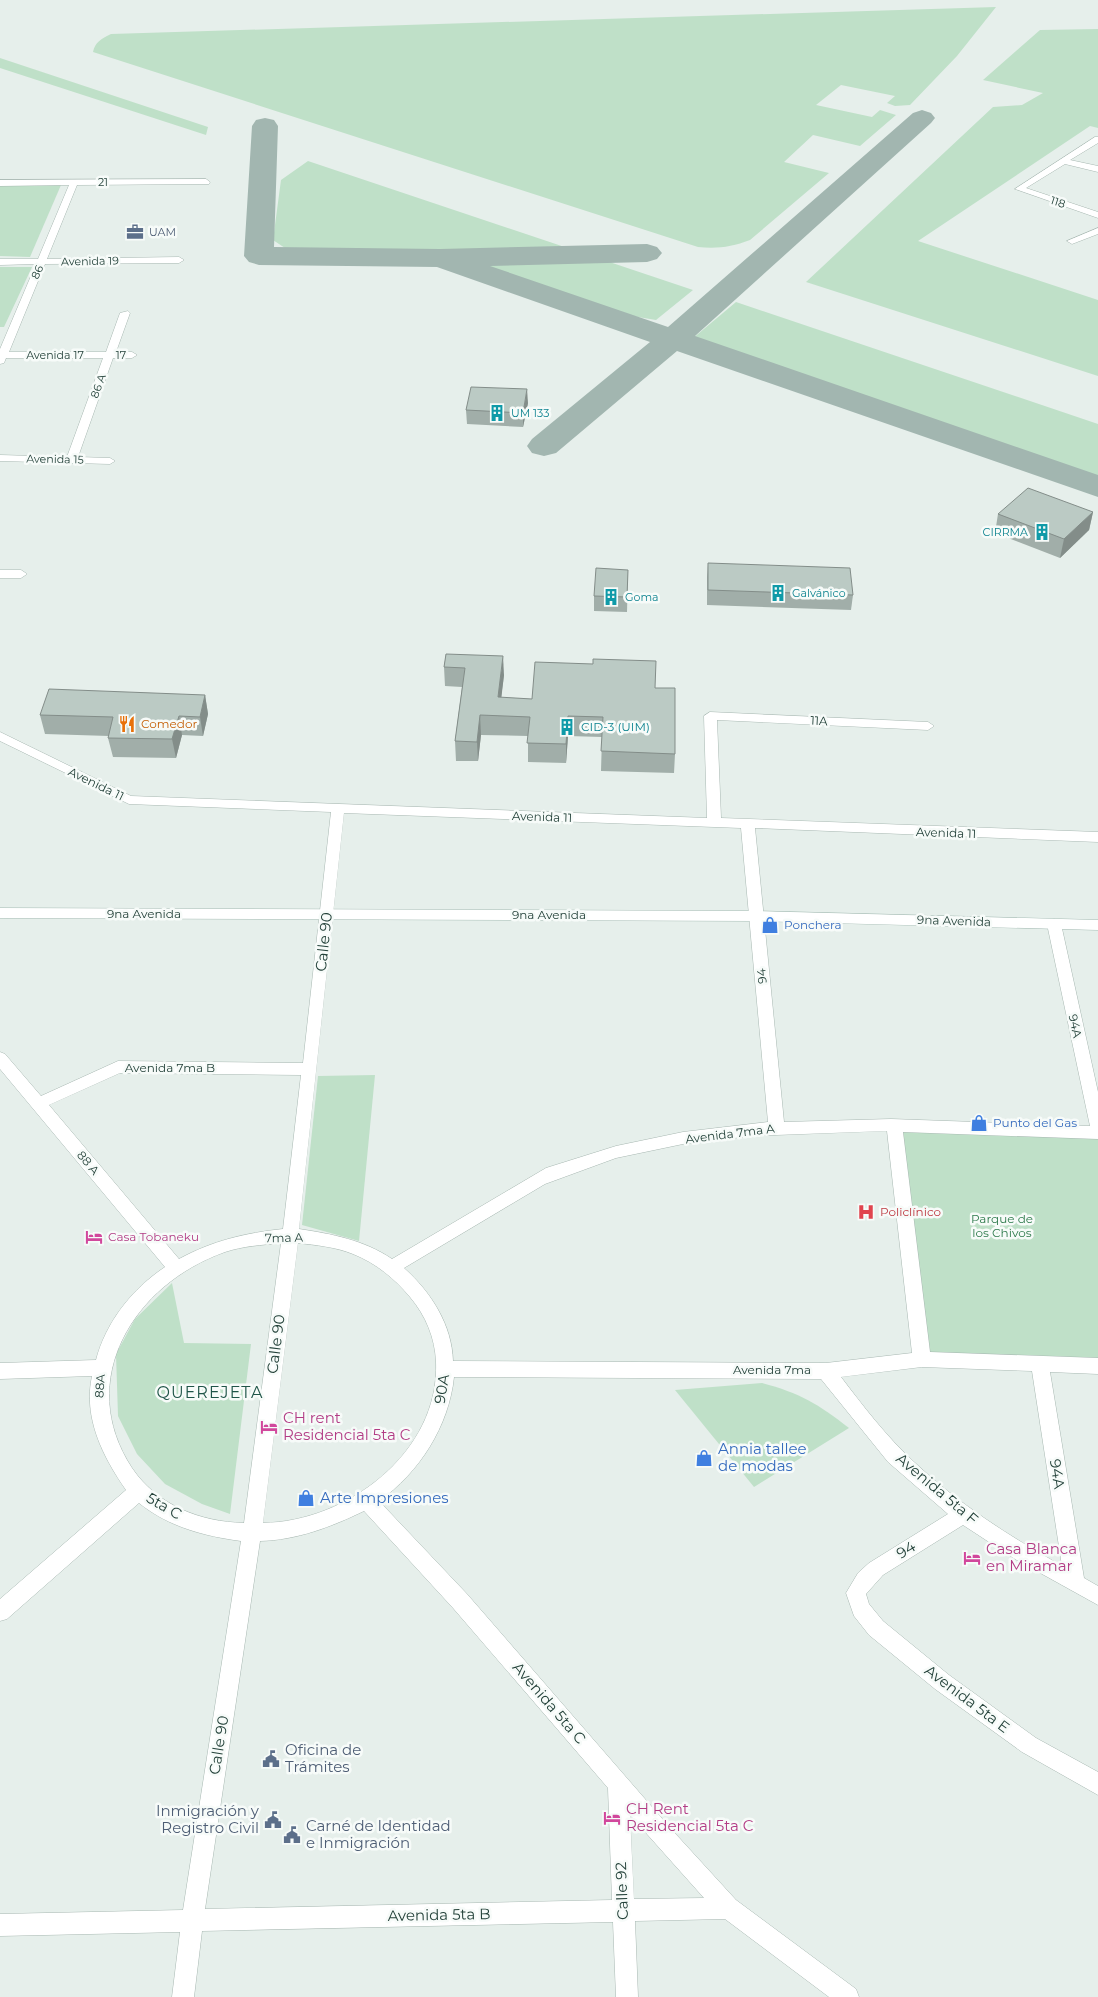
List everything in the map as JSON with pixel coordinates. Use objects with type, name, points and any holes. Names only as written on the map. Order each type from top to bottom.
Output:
[{"type":"street","points":[[1063,161],[1098,138]]},
{"type":"street","points":[[1063,161],[1098,169]]},
{"type":"street","name":"118","points":[[1063,161],[1019,190],[1098,215]]},
{"type":"street","name":"21","points":[[0,183],[206,182]]},
{"type":"street","name":"86","points":[[1,357],[74,183]]},
{"type":"street","points":[[1072,241],[1098,231]]},
{"type":"street","name":"Avenida 19","points":[[0,262],[179,260]]},
{"type":"street","name":"86 A","points":[[72,460],[125,313]]},
{"type":"street","name":"Avenida 17","points":[[1,357],[110,355]]},
{"type":"street","name":"17","points":[[110,355],[132,355]]},
{"type":"street","name":"Avenida 15","points":[[0,458],[110,461]]},
{"type":"street","points":[[0,574],[21,574]]},
{"type":"street","name":"11A","points":[[714,824],[710,716],[928,726]]},
{"type":"street","name":"Avenida 11","points":[[0,736],[129,800],[714,824],[1098,837]]},
{"type":"street","name":"Calle 90","points":[[183,1997],[192,1921],[252,1534],[309,1069],[338,809]]},
{"type":"street","name":"94","points":[[748,825],[777,1128]]},
{"type":"street","name":"9na Avenida","points":[[0,914],[756,916],[1098,925]]},
{"type":"street","name":"94A","points":[[1054,924],[1098,1128]]},
{"type":"street","name":"88 A","points":[[0,1058],[176,1268]]},
{"type":"street","name":"Avenida 7ma B","points":[[39,1103],[118,1068],[309,1069]]},
{"type":"street","points":[[894,1126],[922,1359]]},
{"type":"street","name":"Avenida 7ma A","points":[[392,1267],[550,1173],[621,1151],[703,1135],[777,1128],[894,1126],[1098,1133]]},
{"type":"street","name":"7ma A","points":[[176,1268],[212,1250],[250,1239],[289,1235],[327,1239],[353,1247],[392,1267]]},
{"type":"street","name":"90A","points":[[367,1501],[410,1463],[437,1417],[446,1369],[439,1330],[421,1295],[392,1267]]},
{"type":"street","name":"88A","points":[[139,1491],[111,1454],[98,1412],[101,1368],[116,1330],[142,1296],[176,1268]]},
{"type":"street","name":"Avenida 7ma","points":[[446,1369],[826,1371],[922,1359],[1098,1366]]},
{"type":"street","name":"94A","points":[[1040,1364],[1075,1584]]},
{"type":"street","points":[[0,1371],[101,1368]]},
{"type":"street","name":"Avenida 5ta F","points":[[826,1371],[863,1420],[906,1467],[964,1515],[1075,1584],[1098,1596]]},
{"type":"street","name":"5ta C","points":[[0,1612],[139,1491],[171,1514],[209,1528],[252,1534],[312,1525],[367,1501]]},
{"type":"street","name":"Avenida 5ta C","points":[[367,1501],[460,1601],[618,1785],[728,1908]]},
{"type":"street","name":"94","points":[[856,1593],[876,1568],[964,1515]]},
{"type":"street","name":"Avenida 5ta E","points":[[856,1593],[861,1609],[876,1628],[942,1682],[1029,1745],[1098,1784]]},
{"type":"street","name":"Calle 92","points":[[618,1785],[627,1997]]},
{"type":"street","points":[[728,1908],[848,1997]]},
{"type":"street","name":"Avenida 5ta B","points":[[0,1925],[728,1908]]},
{"type":"green space","points":[[996,7],[957,56],[910,105],[895,106],[887,103],[895,96],[841,85],[816,105],[872,117],[880,110],[896,115],[860,146],[813,135],[784,162],[829,173],[750,240],[718,248],[698,247],[93,52],[99,41],[111,34]]},
{"type":"green space","points":[[1098,29],[1098,128],[1090,126],[918,241],[1098,300],[1098,376],[806,282],[993,107],[1022,105],[1043,93],[983,80],[1040,30]]},
{"type":"green space","points":[[0,58],[208,127],[206,135],[0,68]]},
{"type":"green space","points":[[308,161],[693,290],[656,320],[620,314],[431,252],[301,253],[288,250],[273,240],[281,180]]},
{"type":"green space","points":[[0,185],[61,185],[30,257],[0,256]]},
{"type":"green space","points":[[0,267],[32,267],[4,327],[0,327]]},
{"type":"green space","points":[[736,302],[1098,424],[1098,483],[692,339]]},
{"type":"green space","points":[[375,1075],[359,1241],[302,1225],[318,1076]]},
{"type":"green space","name":"Parque de los Chivos","points":[[894,1126],[1098,1133],[1098,1366],[922,1359]]},
{"type":"green space","points":[[172,1283],[184,1343],[251,1344],[230,1514],[202,1504],[165,1484],[137,1454],[118,1416],[116,1354],[135,1319]]},
{"type":"green space","points":[[762,1383],[808,1400],[849,1428],[754,1487],[675,1390]]},
{"type":"building","points":[[471,387],[527,389],[523,413],[466,410]]},
{"type":"building","points":[[1028,488],[1093,512],[1064,539],[998,514]]},
{"type":"building","points":[[708,563],[850,568],[853,595],[708,590]]},
{"type":"building","points":[[596,568],[628,570],[627,597],[594,596]]},
{"type":"building","points":[[446,654],[503,656],[498,697],[532,699],[535,662],[593,664],[593,659],[656,661],[655,688],[675,688],[675,754],[601,751],[603,717],[568,716],[566,744],[527,743],[530,717],[480,715],[477,742],[455,741],[465,668],[444,667]]},
{"type":"building","points":[[49,689],[205,695],[200,717],[179,716],[172,739],[108,738],[113,717],[40,715]]},
{"type":"taxiway","points":[[673,339],[922,118]]},
{"type":"taxiway","points":[[265,126],[259,256],[440,258]]},
{"type":"taxiway","points":[[440,258],[647,253]]},
{"type":"taxiway","points":[[440,258],[673,339]]},
{"type":"taxiway","points":[[544,446],[673,339]]},
{"type":"taxiway","points":[[673,339],[1098,487]]},
{"type":"place","name":"UAM","points":[[135,232]]},
{"type":"place","name":"UM 133","points":[[497,413]]},
{"type":"place","name":"CIRRMA","points":[[1042,532]]},
{"type":"place","name":"Galvánico","points":[[778,593]]},
{"type":"place","name":"Goma","points":[[611,597]]},
{"type":"place","name":"Comedor","points":[[127,724]]},
{"type":"place","name":"CID-3 (UIM)","points":[[567,727]]},
{"type":"place","name":"Ponchera","points":[[770,925]]},
{"type":"place","name":"Punto del Gas","points":[[979,1123]]},
{"type":"place","name":"Policlínico","points":[[866,1212]]},
{"type":"place","name":"Casa Tobaneku","points":[[94,1237]]},
{"type":"place","name":"CH rent Residencial 5ta C","points":[[269,1427]]},
{"type":"place","name":"Annia tallee de modas","points":[[704,1458]]},
{"type":"place","name":"Arte Impresiones","points":[[306,1498]]},
{"type":"place","name":"Casa Blanca en Miramar","points":[[972,1558]]},
{"type":"place","name":"Oficina de Trámites","points":[[271,1759]]},
{"type":"place","name":"CH Rent Residencial 5ta C","points":[[612,1818]]},
{"type":"place","name":"Inmigración y Registro Civil","points":[[273,1820]]},
{"type":"place","name":"Carné de Identidad e Inmigración","points":[[292,1835]]},
{"type":"district","name":"QUEREJETA","points":[[210,1392]]}]
